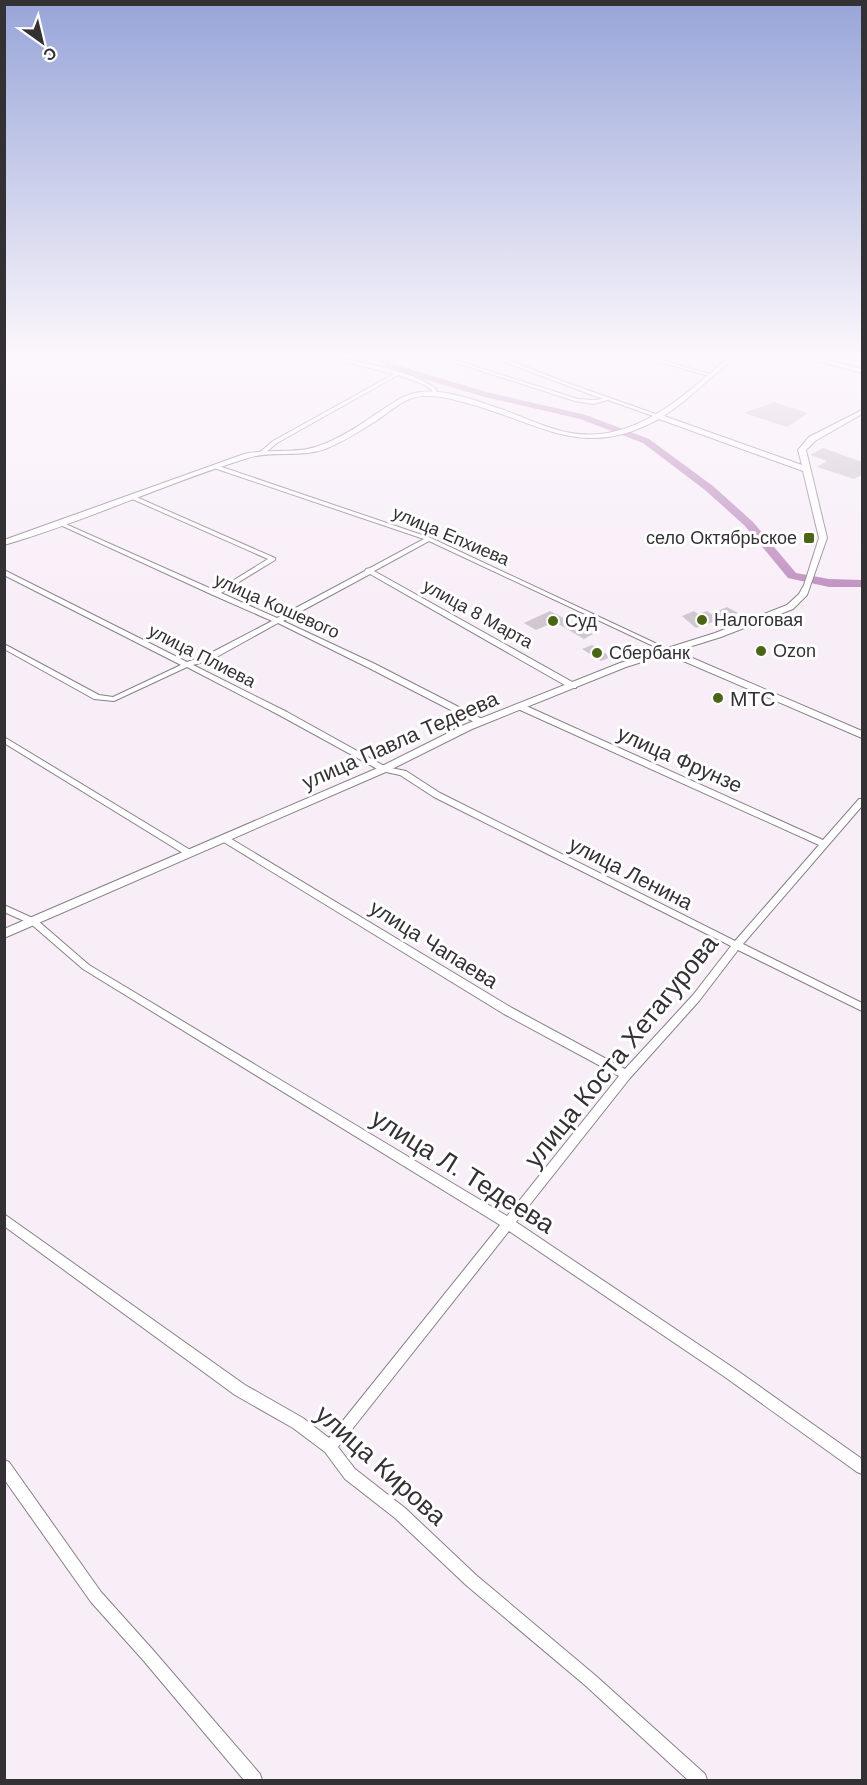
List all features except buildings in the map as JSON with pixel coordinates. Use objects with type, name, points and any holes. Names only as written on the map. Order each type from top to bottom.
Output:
[{"type":"main road","points":[[4,543],[216,467],[262,453],[300,452],[322,447],[340,436]]},
{"type":"main road","points":[[714,436],[805,469],[802,450],[805,444],[819,436]]},
{"type":"main road","name":"улица Павла Тедеева","points":[[4,934],[384,769],[481,722],[623,665],[718,635],[790,607],[803,595],[808,585],[823,538],[805,469]]},
{"type":"main road","points":[[668,651],[862,735]]},
{"type":"street","points":[[262,453],[285,436]]},
{"type":"street","name":"улица Епхиева","points":[[216,467],[429,539],[668,651]]},
{"type":"street","points":[[132,497],[273,559],[215,594]]},
{"type":"street","name":"улица Кошевого","points":[[59,523],[278,621],[481,722]]},
{"type":"street","points":[[4,646],[97,697],[114,699],[186,665],[210,657],[429,539]]},
{"type":"street","name":"улица 8 Марта","points":[[368,570],[573,686]]},
{"type":"street","name":"улица Плиева","points":[[4,572],[284,714],[384,769]]},
{"type":"street","name":"улица Фрунзе","points":[[522,707],[824,844]]},
{"type":"street","points":[[4,739],[189,853]]},
{"type":"street","name":"улица Ленина","points":[[384,769],[403,773],[437,795],[862,1007]]},
{"type":"street","name":"улица Коста Хетагурова","points":[[330,1447],[626,1075],[696,998],[736,946],[862,801]]},
{"type":"street","name":"улица Чапаева","points":[[225,839],[507,1011],[626,1075]]},
{"type":"street","name":"улица Л. Тедеева","points":[[4,908],[34,922],[87,967],[509,1224],[730,1373],[862,1467]]},
{"type":"street","name":"улица Кирова","points":[[4,1219],[240,1390],[298,1423],[330,1447],[350,1473],[400,1513],[471,1580],[591,1681],[699,1780]]},
{"type":"street","points":[[4,1467],[96,1597],[254,1780]]},
{"type":"waterway","points":[[634,436],[646,441],[709,488],[749,524],[792,576],[829,583],[862,584]]},
{"type":"place","name":"село Октябрьское","points":[[809,538]]},
{"type":"place","name":"Налоговая","points":[[702,620]]},
{"type":"place","name":"Суд","points":[[553,621]]},
{"type":"place","name":"Ozon","points":[[761,651]]},
{"type":"place","name":"Сбербанк","points":[[597,653]]},
{"type":"place","name":"МТС","points":[[718,698]]}]
